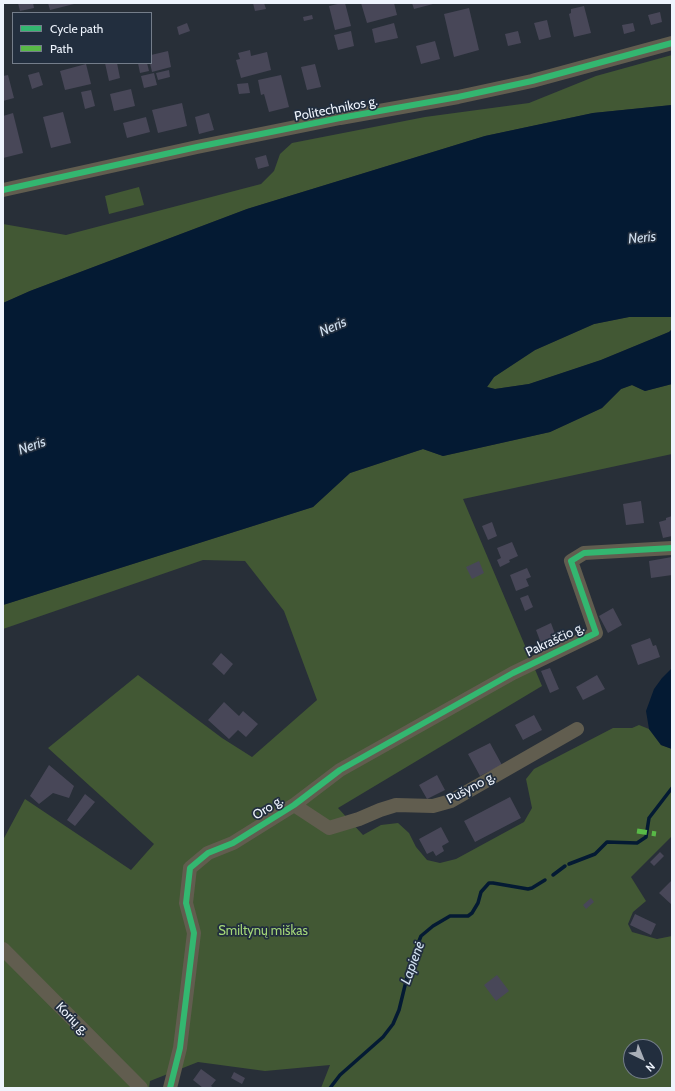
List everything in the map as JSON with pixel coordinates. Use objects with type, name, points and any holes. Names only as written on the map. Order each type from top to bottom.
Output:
[{"type":"street","name":"Politechnikos g.","points":[[3,190],[197,147],[511,86],[672,43]]},
{"type":"street","name":"Pakraščio g.","points":[[513,672],[596,633],[571,561],[584,553],[672,548]]},
{"type":"street","name":"Oro g.","points":[[170,1088],[180,1048],[194,933],[186,903],[190,868],[208,853],[232,843],[294,805],[340,770],[513,672]]},
{"type":"street","name":"Pušyno g.","points":[[294,805],[329,828],[359,819],[396,805],[433,806],[451,801],[577,729]]},
{"type":"street","name":"Korių g.","points":[[3,949],[141,1088]]},
{"type":"green space","points":[[672,55],[672,105],[593,113],[485,136],[247,209],[30,291],[3,303],[3,224],[66,235],[261,184],[274,171],[280,154],[292,143],[425,117],[529,103],[596,76]]},
{"type":"green space","points":[[139,187],[144,205],[109,214],[105,196]]},
{"type":"green space","points":[[629,317],[672,317],[672,329],[669,332],[601,360],[529,384],[495,389],[487,387],[494,377],[535,350],[594,324]]},
{"type":"green space","name":"Smiltynų miškas","points":[[672,384],[672,454],[463,499],[542,686],[338,808],[363,835],[381,825],[398,823],[409,833],[416,847],[427,860],[440,863],[456,859],[524,822],[532,808],[526,779],[534,769],[613,728],[632,728],[639,725],[649,729],[661,745],[672,749],[672,836],[631,877],[646,901],[633,912],[628,924],[632,932],[657,939],[672,936],[672,1088],[321,1088],[330,1065],[265,1071],[198,1062],[150,1081],[149,1088],[3,1088],[3,840],[25,799],[131,870],[154,844],[48,748],[138,675],[222,738],[252,757],[317,700],[284,611],[245,561],[203,560],[3,629],[3,605],[313,507],[350,473],[423,449],[443,456],[550,432],[602,408],[621,389],[632,385],[645,391]]},
{"type":"water","name":"Neris","points":[[672,105],[672,317],[629,317],[594,324],[535,350],[494,377],[487,387],[495,389],[529,384],[601,360],[669,332],[672,329],[672,384],[645,391],[632,385],[621,389],[602,408],[550,432],[443,456],[423,449],[350,473],[313,507],[3,605],[3,303],[30,291],[247,209],[485,136],[593,113]]},
{"type":"water","points":[[672,668],[672,749],[661,745],[649,729],[646,711],[654,689]]},
{"type":"building","points":[[18,3],[33,3],[34,8],[20,11]]},
{"type":"building","points":[[48,3],[74,3],[74,4],[50,10]]},
{"type":"building","points":[[253,3],[264,3],[266,9],[255,11]]},
{"type":"building","points":[[345,3],[351,26],[335,30],[329,6]]},
{"type":"building","points":[[361,3],[394,3],[397,15],[367,23]]},
{"type":"building","points":[[412,3],[433,3],[433,4],[414,9]]},
{"type":"building","points":[[584,6],[591,33],[574,37],[569,14],[571,13],[571,9]]},
{"type":"building","points":[[469,8],[479,50],[454,57],[444,14]]},
{"type":"building","points":[[660,12],[662,22],[651,25],[648,15]]},
{"type":"building","points":[[312,15],[313,19],[304,21],[303,17]]},
{"type":"building","points":[[547,20],[551,37],[539,40],[534,23]]},
{"type":"building","points":[[187,23],[190,31],[179,35],[177,27]]},
{"type":"building","points":[[394,23],[398,38],[375,43],[372,29]]},
{"type":"building","points":[[633,23],[635,31],[624,34],[622,25]]},
{"type":"building","points":[[351,31],[354,46],[338,50],[334,35]]},
{"type":"building","points":[[518,31],[521,43],[508,46],[505,34]]},
{"type":"building","points":[[435,41],[440,59],[421,64],[416,46]]},
{"type":"building","points":[[250,50],[251,56],[267,52],[271,70],[241,78],[236,60],[240,59],[238,53]]},
{"type":"building","points":[[168,51],[171,67],[152,72],[150,64],[152,64],[152,55]]},
{"type":"building","points":[[86,64],[91,84],[65,90],[60,71]]},
{"type":"building","points":[[105,64],[117,64],[120,78],[109,81]]},
{"type":"building","points":[[138,64],[147,64],[149,71],[140,73]]},
{"type":"building","points":[[315,64],[321,87],[307,90],[301,67]]},
{"type":"building","points":[[169,70],[170,77],[158,80],[156,73]]},
{"type":"building","points":[[39,72],[43,85],[32,89],[28,75]]},
{"type":"building","points":[[154,73],[157,85],[144,88],[141,76]]},
{"type":"building","points":[[8,75],[14,98],[3,101],[3,76]]},
{"type":"building","points":[[281,75],[289,107],[269,112],[264,94],[261,95],[258,80]]},
{"type":"building","points":[[248,83],[250,93],[239,94],[237,84]]},
{"type":"building","points":[[131,89],[135,106],[114,111],[110,94]]},
{"type":"building","points":[[91,90],[95,106],[85,109],[81,92]]},
{"type":"building","points":[[182,103],[187,126],[158,133],[152,110]]},
{"type":"building","points":[[63,112],[71,143],[51,148],[43,117]]},
{"type":"building","points":[[13,113],[23,153],[3,158],[3,116]]},
{"type":"building","points":[[209,113],[214,130],[199,134],[195,117]]},
{"type":"building","points":[[146,117],[150,132],[127,138],[123,123]]},
{"type":"building","points":[[266,155],[269,166],[258,169],[255,158]]},
{"type":"building","points":[[641,501],[644,523],[626,525],[623,504]]},
{"type":"building","points":[[672,516],[672,536],[663,538],[659,522]]},
{"type":"building","points":[[492,522],[497,536],[488,540],[482,526]]},
{"type":"building","points":[[512,542],[518,556],[509,560],[510,562],[500,567],[497,560],[501,558],[497,548]]},
{"type":"building","points":[[672,557],[672,575],[651,578],[649,561]]},
{"type":"building","points":[[479,561],[484,573],[472,579],[466,567]]},
{"type":"building","points":[[527,568],[531,577],[526,579],[529,586],[516,591],[510,575]]},
{"type":"building","points":[[528,595],[533,607],[525,611],[520,598]]},
{"type":"building","points":[[613,608],[622,625],[608,633],[599,616]]},
{"type":"building","points":[[551,623],[557,639],[542,646],[536,630]]},
{"type":"building","points":[[650,638],[653,646],[656,645],[660,657],[638,665],[631,645]]},
{"type":"building","points":[[221,653],[233,664],[224,675],[212,664]]},
{"type":"building","points":[[550,668],[559,689],[550,693],[541,671]]},
{"type":"building","points":[[597,675],[605,689],[583,700],[576,687]]},
{"type":"building","points":[[224,702],[239,716],[243,711],[258,724],[246,737],[238,730],[229,739],[208,720]]},
{"type":"building","points":[[534,715],[542,730],[523,740],[515,725]]},
{"type":"building","points":[[490,743],[502,765],[480,776],[468,754]]},
{"type":"building","points":[[49,765],[74,786],[69,798],[53,793],[39,804],[30,796]]},
{"type":"building","points":[[437,775],[445,790],[427,799],[419,785]]},
{"type":"building","points":[[85,794],[95,802],[75,826],[67,820]]},
{"type":"building","points":[[510,797],[521,818],[475,842],[464,821]]},
{"type":"building","points":[[441,827],[449,842],[442,846],[444,851],[436,856],[433,851],[427,854],[419,839]]},
{"type":"building","points":[[660,852],[664,856],[654,866],[650,862]]},
{"type":"building","points":[[672,880],[672,905],[659,893]]},
{"type":"building","points":[[591,898],[594,902],[586,909],[583,905]]},
{"type":"building","points":[[635,914],[656,924],[651,935],[630,925]]},
{"type":"building","points":[[497,975],[509,991],[496,1001],[484,985]]},
{"type":"building","points":[[201,1069],[216,1080],[211,1086],[214,1088],[203,1088],[193,1080]]},
{"type":"building","points":[[234,1072],[245,1078],[242,1084],[231,1078]]},
{"type":"waterway","name":"Lapienė","points":[[569,864],[595,854],[607,842],[637,843],[646,837],[649,818],[672,788]]},
{"type":"waterway","name":"Lapienė","points":[[553,875],[565,866]]},
{"type":"waterway","name":"Lapienė","points":[[330,1088],[340,1075],[383,1037],[393,1024],[399,1010],[411,961],[421,936],[433,926],[450,916],[468,916],[472,913],[478,903],[481,892],[489,883],[528,889],[545,880]]},
{"type":"marked path","points":[[637,831],[656,834]]},
{"type":"cycle path","points":[[3,190],[197,147],[340,118],[458,97],[532,81],[672,43]]},
{"type":"cycle path","points":[[170,1088],[180,1048],[194,933],[186,903],[190,868],[208,853],[233,843],[294,805],[340,770],[513,673],[596,633],[571,561],[584,553],[672,548]]}]
